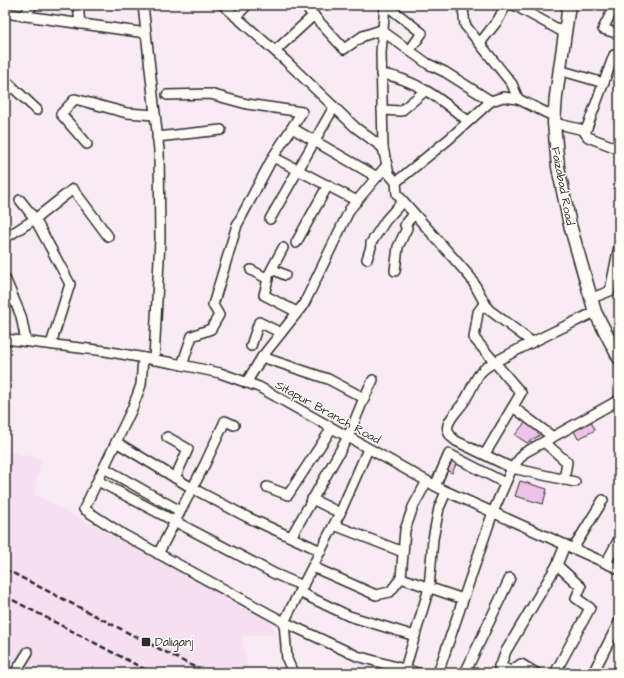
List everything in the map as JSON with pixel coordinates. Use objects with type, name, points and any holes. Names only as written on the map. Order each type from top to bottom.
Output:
[{"type":"main road","name":"Faizabad Road","points":[[569,5],[559,70],[554,120],[558,167],[570,225],[596,312],[619,358]]},
{"type":"street","points":[[23,16],[33,5]]},
{"type":"street","points":[[78,5],[80,24]]},
{"type":"street","points":[[143,5],[157,137],[160,239],[154,360]]},
{"type":"street","points":[[223,5],[355,127],[383,148]]},
{"type":"street","points":[[236,17],[247,5]]},
{"type":"street","points":[[304,5],[344,48],[363,36],[382,30]]},
{"type":"street","points":[[410,50],[422,33],[386,5],[382,30],[381,74],[383,148],[389,174],[396,182],[397,194],[471,278],[488,309],[532,342]]},
{"type":"street","points":[[460,5],[463,8],[465,24],[512,84],[518,99]]},
{"type":"street","points":[[480,43],[498,20],[506,5]]},
{"type":"street","points":[[514,5],[565,32]]},
{"type":"street","points":[[615,5],[603,30],[619,34]]},
{"type":"street","points":[[5,13],[146,33]]},
{"type":"street","points":[[274,51],[314,15]]},
{"type":"street","points":[[382,30],[428,64],[445,72],[491,101]]},
{"type":"street","points":[[585,133],[614,55]]},
{"type":"street","points":[[559,70],[604,83]]},
{"type":"street","points":[[381,74],[398,76],[444,102],[468,121]]},
{"type":"street","points":[[5,80],[37,110]]},
{"type":"street","points":[[382,110],[401,111],[425,91]]},
{"type":"street","points":[[167,95],[210,94],[247,104],[302,112],[273,157],[237,225],[213,305],[219,315],[211,329],[192,336],[182,365]]},
{"type":"street","points":[[396,182],[491,101],[503,97],[518,99],[554,120],[584,130],[588,137],[619,149]]},
{"type":"street","points":[[87,144],[61,114],[75,99],[127,113],[155,115]]},
{"type":"street","points":[[270,219],[334,107]]},
{"type":"street","points":[[292,128],[377,177]]},
{"type":"street","points":[[157,137],[221,130]]},
{"type":"street","points":[[273,157],[357,201]]},
{"type":"street","points":[[246,383],[262,357],[304,304],[350,209],[387,165]]},
{"type":"street","points":[[296,243],[328,186]]},
{"type":"street","points":[[5,238],[35,219],[73,189],[108,236]]},
{"type":"street","points":[[20,200],[35,219],[70,284],[50,344]]},
{"type":"street","points":[[367,259],[372,247],[371,243],[382,226],[403,201]]},
{"type":"street","points":[[395,271],[398,247],[407,228],[405,225],[414,214]]},
{"type":"street","points":[[592,298],[610,291],[619,246]]},
{"type":"street","points":[[284,248],[267,278],[264,295],[297,312]]},
{"type":"street","points":[[272,269],[285,275]]},
{"type":"street","points":[[251,270],[267,278]]},
{"type":"street","points":[[5,278],[21,316],[26,341]]},
{"type":"street","points":[[484,304],[478,312],[474,338],[521,393],[485,454]]},
{"type":"street","points":[[575,482],[512,468],[456,441],[449,436],[447,429],[454,411],[464,401],[481,372],[532,342],[596,312]]},
{"type":"street","points":[[251,346],[259,322],[281,333]]},
{"type":"street","name":"Sitapur Branch Road","points":[[5,340],[50,344],[182,365],[220,373],[259,387],[446,492],[619,569]]},
{"type":"street","points":[[262,357],[328,380],[364,398]]},
{"type":"street","points":[[143,358],[141,385],[132,409],[84,509],[124,535],[284,622],[357,656],[418,673]]},
{"type":"street","points":[[291,537],[348,437],[373,380]]},
{"type":"street","points":[[438,673],[493,512],[512,468],[524,453],[619,400]]},
{"type":"street","points":[[513,407],[553,437]]},
{"type":"street","points":[[158,554],[225,421],[234,425]]},
{"type":"street","points":[[267,487],[288,495],[332,428]]},
{"type":"street","points":[[167,437],[188,450],[175,478]]},
{"type":"street","points":[[116,442],[192,488],[321,551]]},
{"type":"street","points":[[544,442],[567,462],[564,480]]},
{"type":"street","points":[[293,673],[287,659],[284,622],[340,513],[368,449]]},
{"type":"street","points":[[312,567],[376,595],[390,592],[400,578],[405,530],[413,507],[431,484],[449,454],[506,483]]},
{"type":"street","points":[[104,468],[180,511]]},
{"type":"street","points":[[98,481],[275,574],[349,616],[415,636]]},
{"type":"street","points":[[404,669],[429,588],[433,539],[437,516],[446,492]]},
{"type":"street","points":[[312,499],[340,513]]},
{"type":"street","points":[[536,673],[521,664],[511,671],[499,670],[506,651],[557,566],[603,500]]},
{"type":"street","points":[[334,525],[403,552]]},
{"type":"street","points":[[606,563],[619,539]]},
{"type":"street","points":[[555,673],[590,608],[576,598],[581,587],[557,566]]},
{"type":"street","points":[[400,578],[464,599]]},
{"type":"street","points":[[465,673],[510,578]]},
{"type":"street","points":[[593,673],[619,622]]},
{"type":"street","points":[[15,673],[28,652]]},
{"type":"shaded area","points":[[5,451],[41,459],[34,494],[271,622],[275,634],[242,637],[248,673],[5,673]]},
{"type":"building","points":[[527,420],[543,433],[527,443],[515,435]]},
{"type":"building","points":[[590,420],[595,430],[578,439],[573,429]]},
{"type":"building","points":[[450,456],[458,460],[452,473],[444,469]]},
{"type":"building","points":[[520,481],[547,489],[543,504],[515,496]]},
{"type":"railway","points":[[5,569],[206,673]]},
{"type":"railway","points":[[5,596],[152,673]]},
{"type":"place","name":"Daliganj","points":[[146,642]]}]
